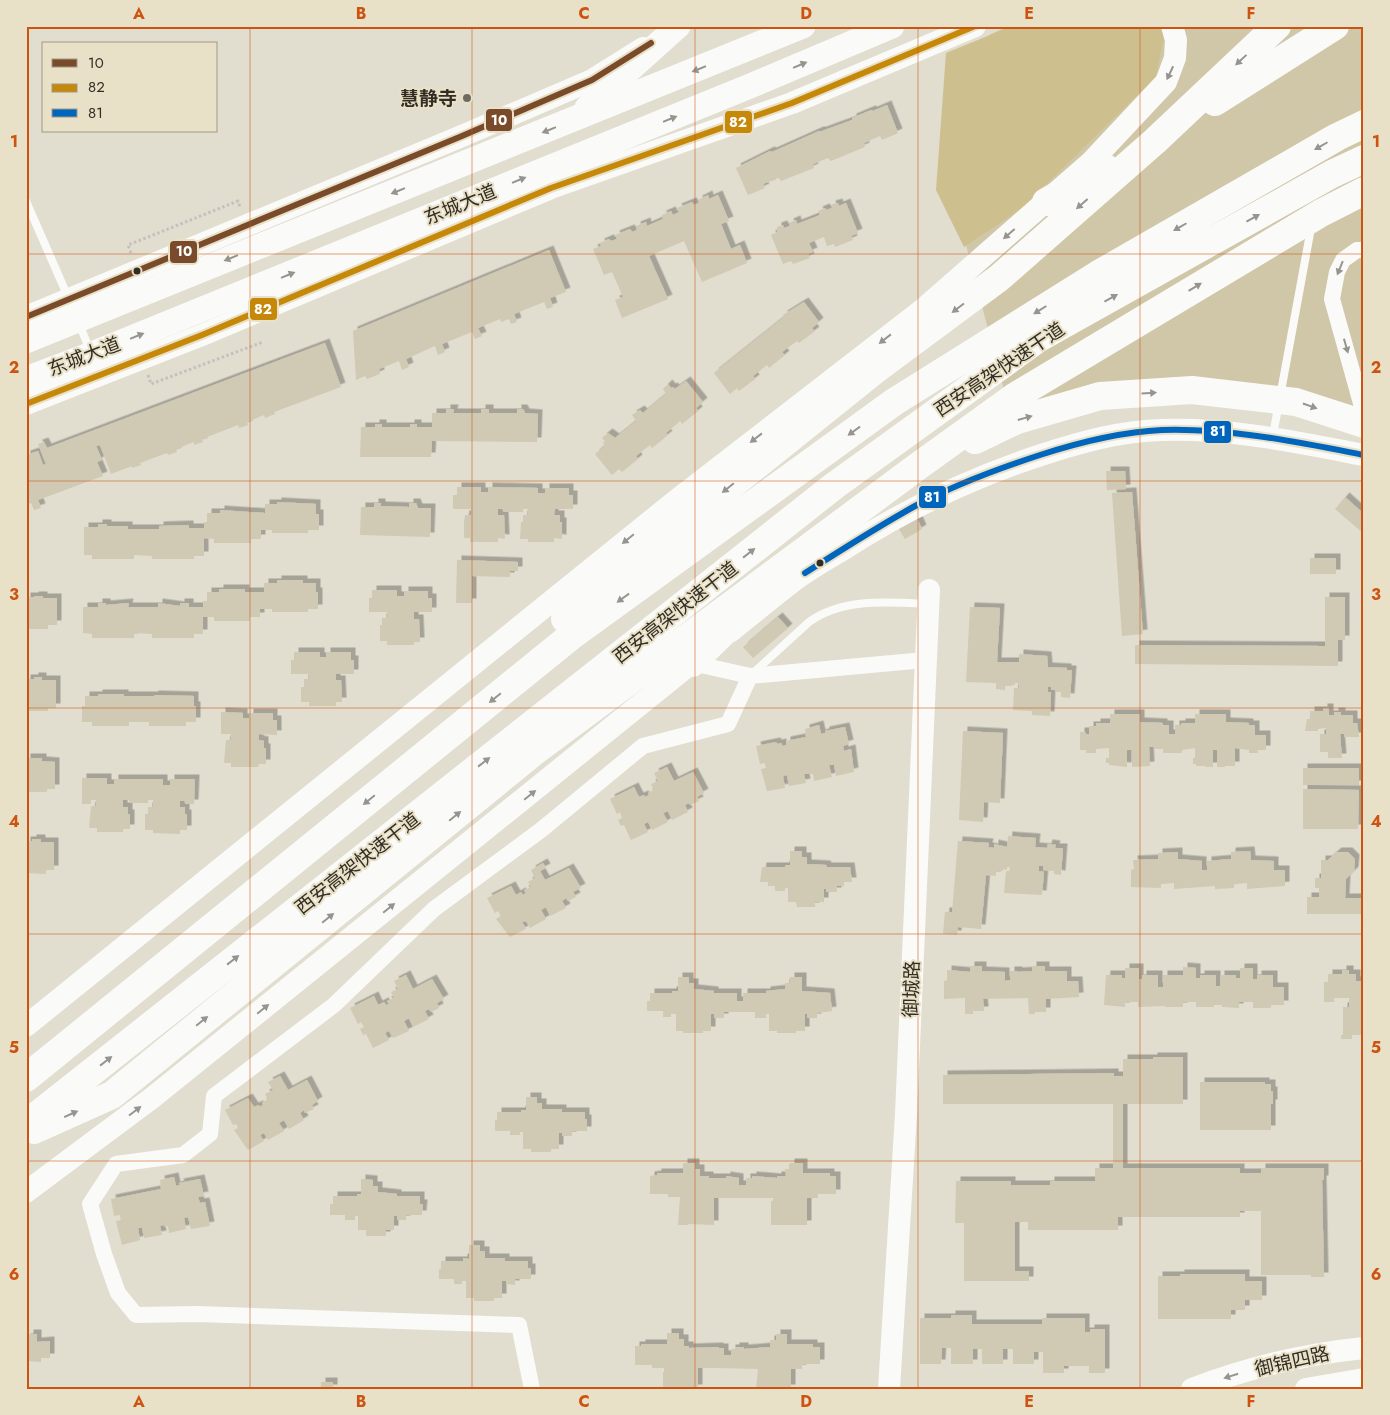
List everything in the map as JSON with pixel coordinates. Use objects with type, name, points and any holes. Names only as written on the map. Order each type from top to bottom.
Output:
[{"type":"highway","points":[[117,1006],[149,957],[402,750],[875,370],[998,278],[1155,141],[1277,26]]},
{"type":"highway","points":[[1046,202],[1155,141],[1334,26]]},
{"type":"highway","name":"西安高架快速干道","points":[[26,1078],[570,637],[894,402],[1097,275],[1337,137],[1364,124]]},
{"type":"highway","name":"西安高架快速干道","points":[[26,1124],[827,492],[910,430],[1040,338],[1332,174],[1364,159]]},
{"type":"highway","points":[[26,1134],[112,1095],[535,751],[1014,397],[1153,312],[1313,218],[1364,191]]},
{"type":"highway","points":[[917,467],[1017,420],[1100,396],[1192,390],[1296,402],[1364,424]]},
{"type":"highway","points":[[692,663],[814,543]]},
{"type":"main road","points":[[573,121],[678,26]]},
{"type":"main road","name":"东城大道","points":[[26,342],[73,310],[573,121],[804,26]]},
{"type":"main road","name":"东城大道","points":[[26,378],[92,354],[755,84],[892,26]]},
{"type":"street","points":[[26,317],[73,310],[592,80],[678,26]]},
{"type":"street","points":[[26,404],[202,335],[551,188],[792,103],[976,26]]},
{"type":"street","points":[[26,1026],[674,502],[922,310],[1046,202],[1091,162],[1166,82],[1175,58],[1176,40],[1172,26]]},
{"type":"street","points":[[1364,250],[1357,250],[1343,260],[1337,272],[1332,299],[1364,414]]},
{"type":"street","points":[[26,1192],[152,1098],[799,576],[916,506],[970,480],[1066,446],[1117,434],[1161,430],[1202,430],[1273,437],[1364,456]]},
{"type":"street","name":"御城路","points":[[889,1389],[906,1104],[929,597]]},
{"type":"street","points":[[692,663],[750,676],[925,660]]},
{"type":"street","points":[[532,1389],[519,1325],[196,1314],[136,1315],[118,1293],[104,1254],[90,1204],[116,1164],[183,1155],[210,1134],[214,1096],[334,1005],[434,910],[540,830],[643,746],[728,724],[750,676]]},
{"type":"street","name":"御锦四路","points":[[1192,1389],[1235,1374],[1292,1360],[1340,1350],[1364,1348]]},
{"type":"street","name":"御锦四路","points":[[1306,1389],[1364,1379]]},
{"type":"lane","points":[[26,201],[92,354]]},
{"type":"lane","points":[[1273,437],[1313,218]]},
{"type":"lane","points":[[750,676],[818,616],[830,611],[860,604],[929,597]]},
{"type":"path","points":[[128,244],[238,201],[241,209],[233,212]]},
{"type":"path","points":[[156,372],[148,376],[151,384],[263,342]]},
{"type":"shaded area","points":[[1009,26],[1364,26],[1364,435],[1296,402],[1192,390],[1009,409],[966,245],[964,53],[991,34]]},
{"type":"shaded area","points":[[1012,26],[1166,26],[1156,77],[1022,208],[964,247],[936,190],[946,53]]},
{"type":"building","points":[[887,105],[898,133],[882,140],[880,136],[864,143],[865,147],[831,161],[828,158],[813,164],[814,168],[781,181],[777,178],[765,183],[763,185],[765,188],[748,195],[736,168],[770,151],[772,152],[819,131],[852,120],[852,118]]},
{"type":"building","points":[[708,195],[709,199],[718,195],[729,221],[721,224],[731,249],[740,245],[747,263],[702,282],[684,241],[649,256],[668,299],[622,318],[615,300],[623,297],[612,272],[604,275],[593,249],[601,246],[600,243],[609,239],[611,241],[617,239],[615,235],[630,229],[632,232],[637,230],[636,226],[646,222],[647,226],[663,219],[662,215],[671,211],[673,215],[679,212],[677,208],[692,202],[694,205],[699,203],[698,200]]},
{"type":"building","points":[[838,203],[839,206],[846,203],[858,233],[851,236],[853,240],[835,247],[834,244],[827,246],[824,237],[809,243],[813,252],[808,254],[810,258],[793,264],[791,261],[783,264],[771,235],[777,232],[777,227],[783,225],[784,228],[790,226],[789,223],[796,220],[797,224],[820,215],[818,211],[832,208],[831,205]]},
{"type":"building","points":[[549,250],[566,292],[550,298],[553,307],[547,309],[544,302],[514,314],[517,322],[511,324],[509,319],[501,322],[500,319],[478,328],[482,336],[475,339],[472,332],[442,344],[445,352],[438,355],[435,346],[406,359],[409,367],[402,370],[399,361],[379,369],[380,374],[367,379],[365,376],[356,380],[353,331]]},
{"type":"building","points":[[804,302],[819,322],[812,328],[815,331],[799,343],[797,341],[782,352],[785,355],[769,368],[767,365],[753,376],[755,379],[739,391],[737,388],[730,394],[714,373],[784,317],[783,315]]},
{"type":"building","points":[[325,343],[341,387],[274,412],[275,414],[265,418],[264,415],[247,422],[248,425],[239,428],[238,425],[202,439],[203,442],[194,445],[194,442],[176,449],[177,452],[168,455],[167,453],[140,463],[141,465],[132,468],[132,466],[111,474],[100,445],[96,446],[102,460],[97,462],[103,476],[38,500],[41,508],[34,510],[31,503],[26,504],[26,455],[38,451],[43,465],[46,464],[38,444],[44,442],[47,448]]},
{"type":"building","points":[[686,381],[703,402],[696,408],[698,411],[682,424],[680,421],[666,433],[668,435],[652,448],[650,445],[636,456],[638,459],[622,472],[619,469],[612,475],[595,454],[605,446],[603,443],[605,441],[602,438],[608,433],[615,438],[636,421],[632,415],[640,410],[643,413],[666,394],[663,389],[668,384],[671,388],[675,389]]},
{"type":"building","points":[[446,409],[454,409],[453,413],[481,413],[481,409],[489,409],[489,413],[517,413],[517,409],[523,409],[525,413],[538,414],[537,442],[432,441],[431,457],[360,457],[361,427],[375,427],[375,424],[382,424],[382,427],[410,427],[410,424],[417,424],[417,427],[432,427],[432,413],[446,413]]},
{"type":"building","points":[[1106,471],[1125,471],[1126,489],[1107,490]]},
{"type":"building","points":[[457,487],[481,487],[481,492],[488,492],[488,487],[538,488],[538,493],[545,493],[545,488],[569,488],[569,495],[573,495],[573,509],[555,509],[554,515],[560,515],[560,522],[562,522],[562,539],[554,538],[554,542],[528,542],[528,539],[520,539],[521,522],[523,522],[523,515],[528,515],[528,509],[523,509],[523,512],[503,512],[503,509],[498,509],[498,515],[504,515],[505,539],[498,538],[498,542],[470,542],[470,538],[464,538],[464,522],[465,515],[471,515],[471,509],[453,509],[453,495],[457,495]]},
{"type":"building","points":[[1132,492],[1143,634],[1122,636],[1112,493]]},
{"type":"building","points":[[1345,497],[1364,514],[1363,533],[1335,509]]},
{"type":"building","points":[[277,502],[316,504],[316,514],[319,514],[319,530],[308,530],[308,533],[272,533],[272,530],[261,530],[261,539],[251,539],[251,543],[214,543],[214,539],[204,538],[204,556],[194,556],[194,559],[152,559],[152,556],[134,555],[134,559],[92,559],[92,555],[84,555],[84,527],[98,527],[98,524],[107,524],[107,526],[128,526],[128,529],[159,529],[159,526],[189,525],[189,528],[204,528],[204,522],[207,522],[207,513],[220,513],[220,510],[265,513],[265,504],[277,504]]},
{"type":"building","points":[[374,503],[381,503],[381,506],[409,507],[409,503],[416,503],[418,508],[431,508],[430,537],[360,535],[361,507],[374,507]]},
{"type":"building","points":[[916,516],[922,529],[905,539],[897,526]]},
{"type":"building","points":[[1310,558],[1336,558],[1336,574],[1310,574]]},
{"type":"building","points":[[457,560],[518,562],[518,571],[510,571],[510,577],[472,576],[472,603],[456,603]]},
{"type":"building","points":[[277,580],[303,580],[303,583],[316,583],[318,609],[308,609],[308,612],[272,612],[272,609],[260,609],[260,617],[250,617],[250,621],[214,621],[214,617],[203,617],[203,634],[194,634],[194,638],[152,638],[152,634],[134,633],[134,638],[92,638],[92,634],[83,633],[83,607],[98,607],[98,603],[106,603],[106,605],[129,603],[128,607],[158,607],[158,603],[180,606],[180,603],[189,603],[189,607],[203,607],[203,601],[207,601],[207,592],[219,592],[219,589],[245,589],[245,592],[264,592],[264,583],[277,583]]},
{"type":"building","points":[[372,590],[397,590],[397,596],[404,596],[404,591],[428,591],[428,598],[432,598],[432,612],[414,612],[414,619],[419,619],[420,642],[414,642],[414,645],[387,645],[387,641],[380,641],[380,625],[382,625],[382,618],[387,618],[387,612],[369,612],[369,598],[372,598]]},
{"type":"building","points":[[26,597],[57,598],[57,625],[48,625],[48,629],[26,629]]},
{"type":"building","points":[[1325,597],[1345,597],[1345,640],[1338,640],[1338,666],[1135,664],[1135,645],[1325,646]]},
{"type":"building","points":[[970,607],[1000,608],[997,662],[1019,662],[1019,654],[1047,656],[1048,667],[1072,670],[1070,698],[1061,697],[1061,692],[1055,692],[1055,690],[1051,690],[1051,687],[1048,687],[1048,692],[1051,692],[1050,716],[1032,715],[1032,711],[1013,710],[1014,688],[1019,688],[1019,683],[1005,686],[1005,690],[996,689],[996,683],[966,682]]},
{"type":"building","points":[[778,617],[788,628],[753,658],[743,647]]},
{"type":"building","points":[[294,652],[320,652],[320,657],[326,657],[326,652],[351,652],[351,660],[354,660],[354,674],[336,674],[336,680],[341,680],[342,702],[336,702],[336,706],[309,706],[309,702],[301,702],[301,687],[304,687],[304,679],[309,679],[309,674],[291,674],[291,660],[294,660]]},
{"type":"building","points":[[34,677],[42,677],[42,680],[56,680],[56,708],[48,708],[48,711],[26,711],[26,679],[34,679]]},
{"type":"building","points":[[98,694],[194,696],[196,722],[186,722],[186,726],[149,726],[149,722],[129,722],[129,726],[92,726],[92,722],[82,722],[82,706],[85,706],[85,696],[98,696]]},
{"type":"building","points":[[1323,708],[1329,708],[1329,715],[1334,715],[1334,712],[1341,712],[1341,715],[1353,715],[1353,723],[1357,723],[1359,737],[1344,737],[1344,734],[1340,734],[1342,758],[1328,758],[1328,752],[1320,752],[1320,734],[1326,734],[1326,728],[1318,729],[1318,731],[1305,731],[1307,719],[1310,719],[1310,711],[1323,711]]},
{"type":"building","points":[[221,712],[243,713],[243,718],[249,718],[249,713],[273,713],[273,720],[277,720],[277,735],[259,734],[259,740],[264,741],[264,748],[266,748],[266,764],[259,764],[258,767],[231,767],[231,763],[224,763],[226,740],[231,740],[231,734],[221,734]]},
{"type":"building","points":[[1110,714],[1140,714],[1140,722],[1169,725],[1169,734],[1175,734],[1175,725],[1195,723],[1195,714],[1226,714],[1226,722],[1255,725],[1255,735],[1266,735],[1266,750],[1258,750],[1258,753],[1249,753],[1249,750],[1235,748],[1235,766],[1217,767],[1217,750],[1213,750],[1213,767],[1205,767],[1193,764],[1195,748],[1182,750],[1182,753],[1163,753],[1163,749],[1149,747],[1150,766],[1132,767],[1132,750],[1127,750],[1127,767],[1109,765],[1109,763],[1106,763],[1106,758],[1109,758],[1109,748],[1096,749],[1096,753],[1086,753],[1086,750],[1080,750],[1080,732],[1089,734],[1089,726],[1096,726],[1096,723],[1110,723]]},
{"type":"building","points":[[819,725],[821,734],[825,733],[825,731],[845,727],[849,744],[843,746],[844,751],[851,749],[854,772],[836,776],[834,765],[829,765],[832,777],[814,781],[813,774],[804,774],[806,783],[789,786],[787,775],[783,776],[785,788],[767,791],[761,769],[766,768],[765,763],[760,764],[756,746],[776,742],[777,744],[782,743],[782,746],[786,745],[786,741],[806,737],[805,729]]},
{"type":"building","points":[[963,731],[1003,733],[1000,803],[984,802],[983,822],[959,820]]},
{"type":"building","points":[[26,758],[42,758],[42,761],[55,762],[55,789],[47,789],[47,792],[26,792]]},
{"type":"building","points":[[667,767],[674,781],[693,772],[704,793],[697,797],[699,801],[685,805],[688,812],[672,820],[668,811],[663,813],[668,822],[652,830],[648,822],[644,824],[648,832],[631,840],[624,825],[621,826],[618,820],[622,818],[620,812],[617,814],[610,799],[634,787],[639,797],[649,795],[648,793],[654,790],[651,784],[658,781],[654,773]]},
{"type":"building","points":[[1303,768],[1359,768],[1359,785],[1303,785]]},
{"type":"building","points":[[82,778],[107,778],[107,784],[114,784],[114,779],[163,779],[163,785],[170,785],[170,779],[195,779],[194,804],[185,804],[185,801],[180,801],[180,807],[185,807],[185,814],[187,814],[187,830],[180,830],[180,834],[153,833],[153,830],[145,830],[145,814],[148,814],[148,807],[153,807],[153,800],[148,800],[148,803],[129,803],[129,800],[123,800],[123,807],[128,807],[128,814],[130,814],[130,829],[123,829],[123,832],[97,832],[97,828],[89,828],[91,806],[96,806],[96,800],[91,800],[91,804],[82,804]]},
{"type":"building","points":[[1303,789],[1359,790],[1358,829],[1303,829]]},
{"type":"building","points":[[1008,836],[1036,838],[1035,847],[1047,848],[1048,844],[1056,845],[1055,848],[1063,848],[1061,875],[1054,874],[1054,871],[1043,870],[1043,866],[1039,866],[1039,871],[1044,872],[1042,895],[1004,893],[1006,871],[1010,871],[1010,867],[1007,867],[1007,870],[996,871],[996,876],[986,875],[981,929],[958,927],[957,935],[943,934],[945,912],[952,912],[958,841],[989,843],[988,847],[994,848],[994,844],[1007,847]]},
{"type":"building","points":[[32,839],[41,839],[41,842],[54,842],[54,870],[46,870],[46,874],[26,873],[26,841],[32,841]]},
{"type":"building","points":[[790,851],[802,851],[802,857],[807,857],[807,864],[826,865],[827,867],[850,867],[852,882],[844,882],[844,886],[837,886],[837,892],[826,892],[826,889],[824,889],[824,902],[815,902],[815,907],[797,907],[796,902],[788,902],[788,888],[785,888],[785,891],[775,891],[775,886],[768,886],[768,882],[760,882],[762,867],[785,867],[785,865],[790,865]]},
{"type":"building","points":[[1250,851],[1251,860],[1274,861],[1274,870],[1285,870],[1285,886],[1247,889],[1247,883],[1234,884],[1234,888],[1215,889],[1215,886],[1174,889],[1174,883],[1161,884],[1161,888],[1131,887],[1131,870],[1134,869],[1133,860],[1158,859],[1158,853],[1178,852],[1178,859],[1202,861],[1202,870],[1207,870],[1207,861],[1231,859],[1231,852]]},
{"type":"building","points":[[1337,852],[1348,852],[1355,859],[1354,871],[1346,879],[1345,898],[1364,898],[1364,914],[1307,914],[1307,897],[1319,897],[1319,888],[1315,888],[1315,878],[1321,878],[1321,860],[1328,860]]},
{"type":"building","points":[[543,863],[546,868],[540,871],[545,880],[569,868],[581,888],[573,892],[576,897],[568,901],[566,898],[562,901],[566,908],[550,916],[546,907],[541,910],[546,919],[530,928],[526,921],[522,922],[526,929],[510,937],[496,919],[501,916],[498,911],[495,913],[487,898],[511,886],[516,895],[521,892],[523,895],[526,893],[524,890],[531,887],[528,882],[535,878],[531,870]]},
{"type":"building","points":[[970,966],[982,966],[982,971],[1005,972],[1005,981],[1010,980],[1010,971],[1032,971],[1032,966],[1045,966],[1045,971],[1067,971],[1067,981],[1078,981],[1079,997],[1046,999],[1046,1012],[1035,1012],[1035,1014],[1029,1014],[1028,998],[983,999],[984,1011],[973,1011],[973,1014],[965,1014],[965,998],[944,999],[944,981],[947,980],[947,970],[970,972]]},
{"type":"building","points":[[1183,967],[1196,968],[1196,978],[1200,978],[1200,975],[1216,975],[1216,986],[1220,986],[1220,975],[1236,975],[1236,978],[1240,978],[1240,968],[1253,968],[1253,979],[1257,979],[1257,975],[1273,975],[1273,987],[1284,987],[1284,1005],[1271,1005],[1271,1008],[1253,1008],[1253,1002],[1239,1002],[1239,1008],[1222,1007],[1222,1005],[1196,1007],[1196,1002],[1183,1002],[1183,1007],[1138,1007],[1138,1002],[1125,1002],[1125,1007],[1104,1005],[1106,975],[1122,975],[1122,978],[1125,978],[1125,968],[1139,968],[1139,979],[1142,979],[1142,975],[1158,975],[1158,987],[1163,987],[1163,975],[1183,975]]},
{"type":"building","points":[[1342,970],[1349,970],[1349,974],[1356,974],[1356,981],[1364,981],[1364,1025],[1361,1025],[1362,1035],[1352,1035],[1352,1039],[1341,1039],[1341,1035],[1343,1035],[1343,1007],[1349,1007],[1349,998],[1334,998],[1334,1002],[1324,1002],[1324,982],[1328,982],[1328,974],[1342,974]]},
{"type":"building","points":[[406,975],[413,989],[432,979],[444,999],[437,1003],[439,1008],[431,1012],[429,1009],[425,1011],[429,1019],[413,1027],[409,1018],[404,1021],[409,1031],[393,1038],[389,1031],[385,1033],[389,1040],[373,1048],[366,1034],[363,1035],[360,1029],[364,1027],[361,1022],[358,1024],[350,1008],[374,996],[378,1005],[384,1002],[386,1005],[389,1004],[387,1001],[394,998],[391,992],[398,989],[394,981]]},
{"type":"building","points":[[678,977],[689,977],[689,983],[694,983],[694,989],[714,991],[714,993],[737,993],[737,1001],[743,1001],[743,993],[766,993],[766,991],[785,989],[785,983],[790,983],[790,977],[802,977],[802,991],[830,993],[832,1011],[817,1013],[817,1018],[807,1018],[807,1014],[805,1014],[805,1031],[796,1031],[796,1033],[769,1031],[769,1014],[766,1014],[766,1018],[755,1018],[755,1012],[724,1012],[724,1018],[714,1018],[714,1014],[711,1014],[711,1031],[683,1033],[683,1031],[676,1031],[676,1014],[671,1014],[671,1017],[663,1017],[663,1011],[647,1011],[647,1001],[650,1001],[650,993],[672,993],[672,991],[678,991]]},
{"type":"building","points":[[1153,1057],[1183,1057],[1183,1104],[1123,1104],[1123,1168],[1240,1168],[1240,1173],[1261,1173],[1261,1168],[1324,1168],[1324,1180],[1322,1180],[1324,1277],[1311,1277],[1311,1275],[1261,1275],[1261,1211],[1240,1211],[1240,1217],[1118,1217],[1118,1230],[1028,1230],[1028,1222],[1015,1222],[1015,1271],[1029,1271],[1029,1281],[964,1281],[964,1223],[955,1223],[956,1181],[1011,1181],[1011,1185],[1050,1185],[1050,1181],[1095,1181],[1095,1168],[1113,1168],[1113,1104],[943,1104],[943,1075],[1114,1073],[1114,1076],[1123,1076],[1123,1059],[1153,1059]]},
{"type":"building","points":[[280,1076],[288,1090],[307,1080],[318,1101],[312,1105],[314,1109],[305,1113],[304,1110],[300,1113],[304,1120],[289,1129],[284,1120],[279,1123],[284,1131],[268,1140],[264,1133],[260,1135],[264,1141],[248,1150],[234,1130],[238,1128],[236,1124],[233,1125],[225,1110],[248,1098],[254,1107],[259,1105],[260,1107],[268,1099],[265,1094],[273,1090],[268,1082]]},
{"type":"building","points":[[1200,1082],[1265,1082],[1265,1084],[1271,1084],[1273,1104],[1271,1104],[1271,1130],[1200,1130]]},
{"type":"building","points":[[526,1097],[537,1097],[537,1103],[542,1103],[542,1109],[562,1109],[562,1112],[585,1112],[587,1131],[572,1131],[572,1136],[562,1136],[562,1133],[559,1133],[559,1149],[551,1149],[551,1152],[531,1152],[531,1149],[523,1149],[523,1132],[520,1132],[520,1135],[510,1135],[510,1131],[495,1131],[495,1120],[497,1120],[497,1112],[521,1112],[521,1110],[526,1110]]},
{"type":"building","points":[[683,1163],[695,1163],[695,1169],[700,1169],[700,1176],[709,1176],[709,1178],[726,1178],[726,1176],[739,1178],[739,1185],[746,1185],[746,1178],[752,1178],[752,1176],[777,1178],[777,1176],[786,1176],[785,1169],[790,1169],[790,1163],[803,1163],[803,1173],[830,1173],[830,1176],[836,1176],[836,1194],[818,1194],[818,1198],[807,1198],[807,1225],[771,1225],[771,1201],[773,1201],[773,1198],[714,1198],[714,1225],[678,1225],[680,1197],[668,1197],[668,1194],[650,1194],[650,1176],[657,1175],[657,1173],[683,1173]]},
{"type":"building","points":[[174,1177],[176,1186],[180,1185],[179,1183],[200,1179],[204,1196],[198,1197],[200,1203],[205,1202],[210,1226],[191,1229],[188,1217],[184,1218],[186,1229],[169,1233],[168,1226],[164,1227],[164,1225],[160,1226],[162,1235],[144,1238],[142,1228],[138,1228],[140,1240],[122,1245],[116,1221],[121,1220],[120,1215],[114,1216],[111,1199],[161,1189],[160,1180]]},
{"type":"building","points":[[361,1179],[373,1180],[373,1186],[378,1186],[378,1192],[397,1194],[397,1196],[420,1196],[420,1204],[423,1204],[422,1215],[406,1215],[406,1220],[397,1220],[397,1216],[394,1216],[394,1230],[386,1230],[386,1236],[366,1236],[366,1230],[358,1230],[358,1216],[355,1216],[355,1220],[345,1220],[345,1215],[330,1215],[330,1204],[333,1204],[333,1196],[357,1196],[357,1194],[361,1194]]},
{"type":"building","points":[[469,1245],[480,1245],[480,1251],[485,1251],[485,1258],[505,1258],[505,1261],[528,1261],[528,1268],[531,1268],[531,1279],[515,1279],[515,1285],[506,1284],[506,1281],[502,1281],[502,1298],[494,1298],[494,1301],[474,1301],[474,1298],[466,1298],[466,1281],[462,1281],[462,1284],[454,1284],[454,1279],[439,1279],[439,1269],[441,1269],[441,1261],[463,1261],[463,1258],[469,1259]]},
{"type":"building","points":[[1180,1274],[1245,1274],[1245,1281],[1262,1281],[1262,1300],[1245,1300],[1245,1310],[1231,1310],[1231,1319],[1158,1319],[1158,1276],[1180,1276]]},
{"type":"building","points":[[951,1315],[972,1315],[972,1324],[1042,1324],[1042,1318],[1085,1318],[1085,1332],[1090,1332],[1090,1329],[1105,1329],[1105,1373],[1089,1373],[1089,1366],[1064,1366],[1064,1373],[1043,1373],[1043,1352],[1034,1352],[1034,1364],[1013,1364],[1013,1349],[1003,1349],[1003,1364],[982,1364],[982,1349],[973,1349],[973,1364],[951,1364],[951,1348],[942,1348],[941,1364],[920,1364],[920,1318],[951,1318]]},
{"type":"building","points":[[667,1333],[679,1333],[679,1339],[684,1339],[684,1346],[689,1346],[689,1348],[724,1348],[724,1355],[731,1355],[731,1349],[735,1349],[735,1347],[744,1347],[744,1349],[770,1347],[770,1340],[776,1340],[776,1334],[787,1334],[787,1344],[813,1344],[813,1347],[820,1347],[820,1364],[802,1364],[802,1369],[791,1369],[791,1389],[756,1389],[758,1369],[698,1368],[698,1389],[663,1389],[664,1368],[652,1368],[652,1365],[635,1365],[635,1346],[641,1346],[641,1344],[667,1344]]},
{"type":"building","points":[[29,1334],[37,1334],[37,1342],[50,1341],[50,1358],[41,1358],[41,1362],[26,1361],[26,1338],[29,1338]]},
{"type":"building","points":[[321,1382],[333,1382],[333,1389],[321,1389]]},
{"type":"transit line","name":"82","points":[[26,404],[202,335],[551,188],[792,103],[975,26]]},
{"type":"transit line","name":"10","points":[[26,317],[592,80],[651,43]]},
{"type":"transit line","name":"81","points":[[805,573],[887,522],[945,491],[1024,460],[1100,438],[1162,430],[1213,431],[1264,437],[1364,455]]},
{"type":"place","name":"慧静寺","points":[[467,98]]}]
